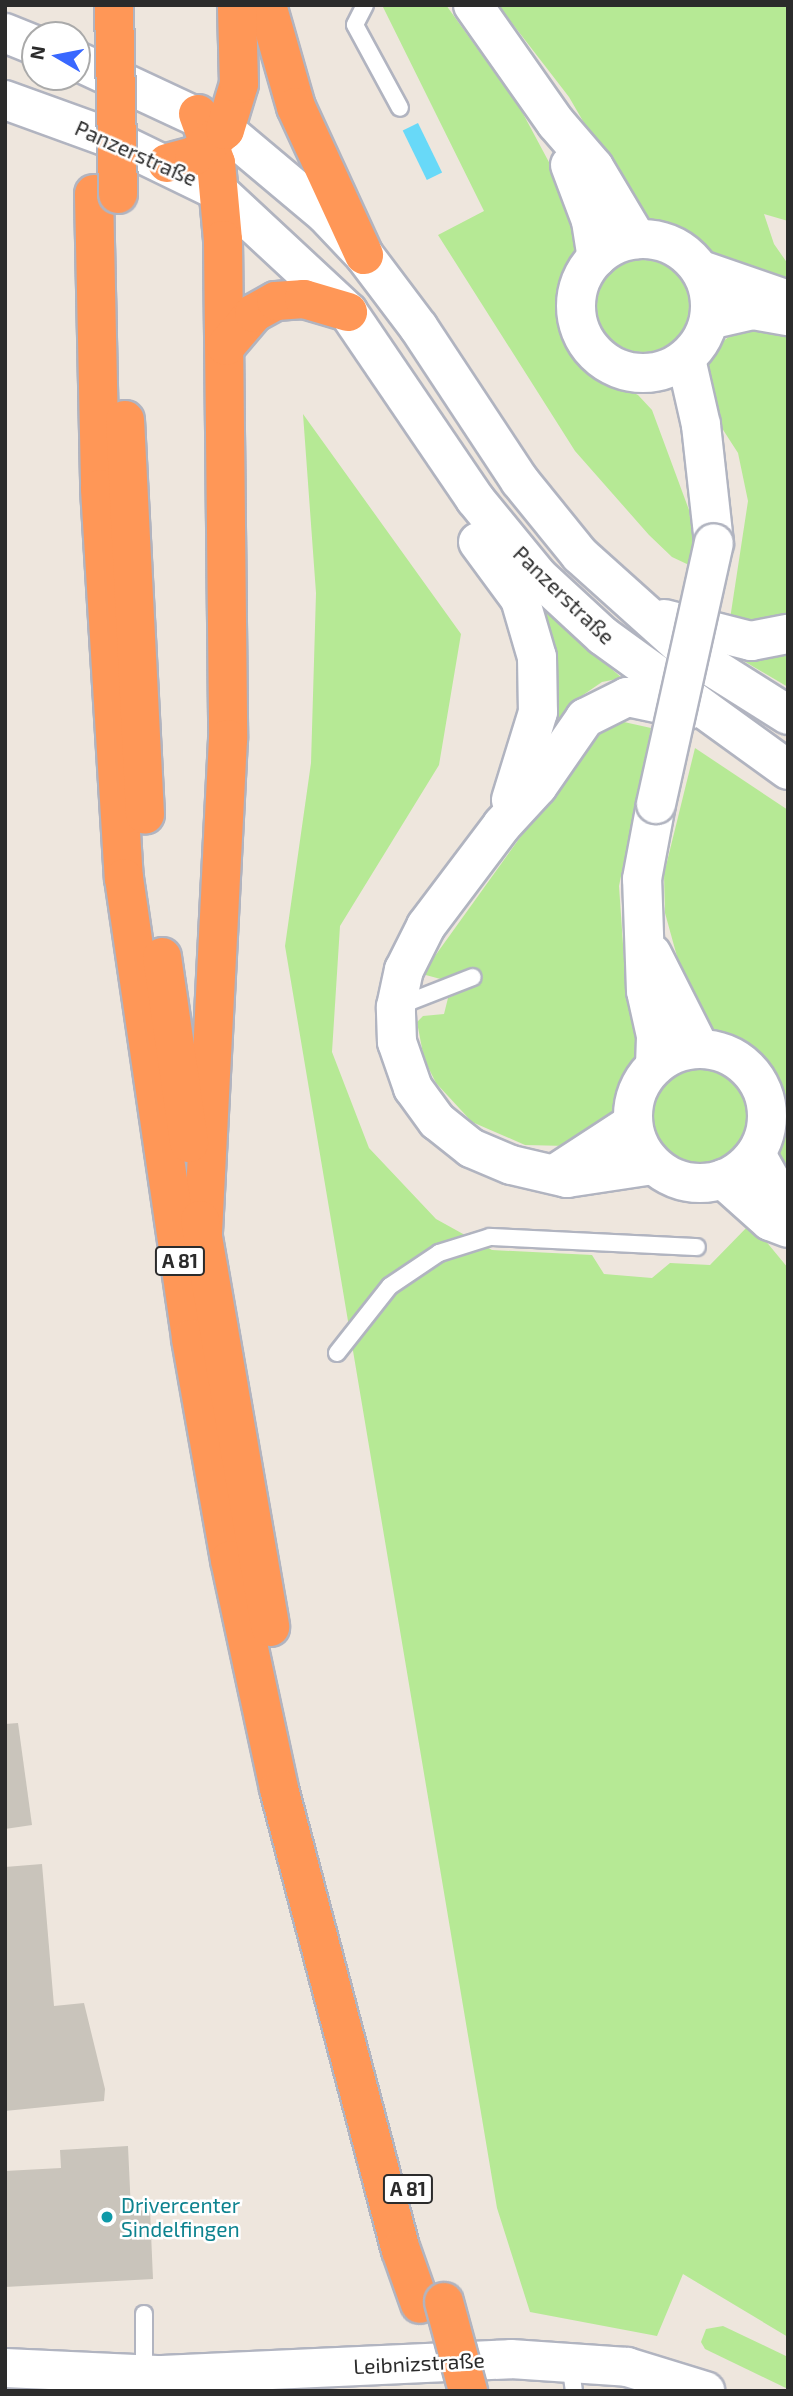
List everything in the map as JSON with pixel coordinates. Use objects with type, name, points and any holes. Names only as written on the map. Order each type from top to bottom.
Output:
[{"type":"highway","name":"A 81","points":[[91,5],[106,194],[150,878],[203,1236],[267,1609],[306,1802],[432,2303],[444,2391]]},
{"type":"highway","name":"A 81","points":[[114,5],[106,194],[100,489],[124,878],[191,1339],[230,1560],[279,1789],[401,2250],[432,2303],[468,2391]]},
{"type":"highway","points":[[167,163],[211,130],[239,84],[237,5]]},
{"type":"highway","points":[[267,5],[296,107],[364,255]]},
{"type":"highway","points":[[203,1236],[228,739],[226,346],[218,191],[211,130]]},
{"type":"highway","points":[[226,346],[254,313],[276,301],[304,299],[348,312]]},
{"type":"main road","points":[[473,5],[556,123],[594,167],[636,239]]},
{"type":"main road","points":[[91,68],[211,130],[275,168],[364,255],[455,379],[520,481],[580,555],[688,652],[788,715]]},
{"type":"main road","name":"Panzerstraße","points":[[5,100],[167,163],[218,191],[348,312],[392,371],[450,461],[538,576],[603,636],[732,733],[788,770]]},
{"type":"main road","points":[[556,123],[591,221],[597,258]]},
{"type":"main road","points":[[701,270],[710,294],[709,320],[705,334],[686,359],[667,369],[645,373],[611,365],[596,354],[579,324],[579,288],[597,258],[615,245],[636,239],[673,246],[701,270],[788,300]]},
{"type":"main road","points":[[709,320],[753,310],[788,316]]},
{"type":"main road","points":[[655,1066],[656,1036],[646,991],[643,859],[714,543],[701,425],[686,359]]},
{"type":"main road","points":[[645,373],[662,393],[708,480]]},
{"type":"main road","points":[[450,461],[476,538],[520,599],[537,657],[538,712],[529,752],[502,825]]},
{"type":"main road","points":[[642,612],[738,639],[768,640],[788,634]]},
{"type":"main road","points":[[653,1165],[583,1179],[554,1175],[491,1158],[471,1149],[437,1121],[404,1066],[396,1007],[415,944],[502,825],[538,786],[584,718],[613,701],[642,697],[670,703],[732,733]]},
{"type":"main road","points":[[647,946],[700,1049]]},
{"type":"main road","points":[[700,1049],[728,1055],[760,1084],[766,1127],[756,1154],[740,1171],[723,1179],[695,1184],[672,1178],[653,1165],[639,1146],[633,1123],[634,1101],[655,1066],[678,1052],[700,1049]]},
{"type":"main road","points":[[554,1175],[633,1123]]},
{"type":"main road","points":[[756,1154],[788,1211]]},
{"type":"main road","points":[[723,1179],[770,1221],[788,1228]]},
{"type":"main road","name":"Leibnizstraße","points":[[5,2368],[266,2381],[511,2359],[572,2376],[627,2367],[705,2391]]},
{"type":"main road","name":"Leibnizstraße","points":[[85,2391],[137,2375]]},
{"type":"lane","points":[[365,5],[355,24],[400,108]]},
{"type":"lane","points":[[396,1007],[473,977]]},
{"type":"lane","points":[[337,1353],[390,1286],[439,1253],[490,1237],[696,1247]]},
{"type":"lane","points":[[137,2375],[144,2314]]},
{"type":"green space","points":[[382,5],[446,5],[520,108],[566,194],[579,246],[559,299],[563,337],[591,373],[638,395],[652,410],[689,510],[693,540],[689,565],[672,557],[649,535],[575,451],[438,235],[484,211]]},
{"type":"green space","points":[[498,5],[788,5],[788,221],[764,214],[774,244],[788,264],[788,278],[737,267],[707,253],[692,236],[648,218],[631,204],[569,97]]},
{"type":"green space","points":[[643,260],[661,264],[675,274],[685,288],[689,306],[685,324],[675,338],[661,348],[643,352],[625,348],[611,338],[601,324],[597,306],[601,288],[611,274],[625,264]]},
{"type":"green space","points":[[763,327],[788,335],[788,613],[764,622],[730,619],[748,501],[738,453],[718,422],[704,365],[710,352],[731,335]]},
{"type":"green space","points":[[303,414],[461,634],[439,765],[340,926],[332,1052],[369,1148],[436,1219],[492,1250],[592,1255],[604,1274],[652,1278],[670,1263],[710,1265],[751,1223],[788,1268],[788,2337],[683,2274],[657,2336],[530,2312],[497,2208],[285,946],[311,763],[316,593]]},
{"type":"green space","points":[[542,609],[622,678],[602,682],[583,695],[556,721],[557,691]]},
{"type":"green space","points":[[788,650],[788,687],[737,657]]},
{"type":"green space","points":[[624,722],[651,728],[619,886],[624,959],[643,1027],[640,1056],[606,1125],[567,1146],[525,1145],[472,1122],[436,1083],[424,1059],[417,1022],[423,1016],[444,1014],[448,998],[477,985],[473,972],[448,981],[422,974],[598,729]]},
{"type":"green space","points":[[695,748],[788,810],[788,1189],[776,1164],[783,1109],[777,1089],[756,1057],[713,1031],[686,989],[665,913],[664,874]]},
{"type":"green space","points":[[699,1069],[717,1073],[733,1083],[743,1099],[747,1117],[743,1135],[733,1151],[717,1161],[699,1165],[681,1161],[665,1151],[655,1135],[651,1117],[655,1099],[665,1083],[681,1073]]},
{"type":"green space","points":[[723,2326],[788,2357],[788,2389],[705,2349],[701,2342],[706,2329]]},
{"type":"water","points":[[418,123],[442,172],[427,180],[403,130]]},
{"type":"building","points":[[18,1723],[32,1825],[5,1829],[5,1724]]},
{"type":"building","points":[[42,1864],[54,2006],[84,2003],[105,2089],[104,2101],[5,2111],[5,1867]]},
{"type":"building","name":"Drivercenter Sindelfingen","points":[[128,2146],[131,2211],[150,2210],[153,2279],[5,2287],[5,2171],[61,2168],[60,2150]]},
{"type":"place","name":"Drivercenter Sindelfingen","points":[[107,2217]]}]
